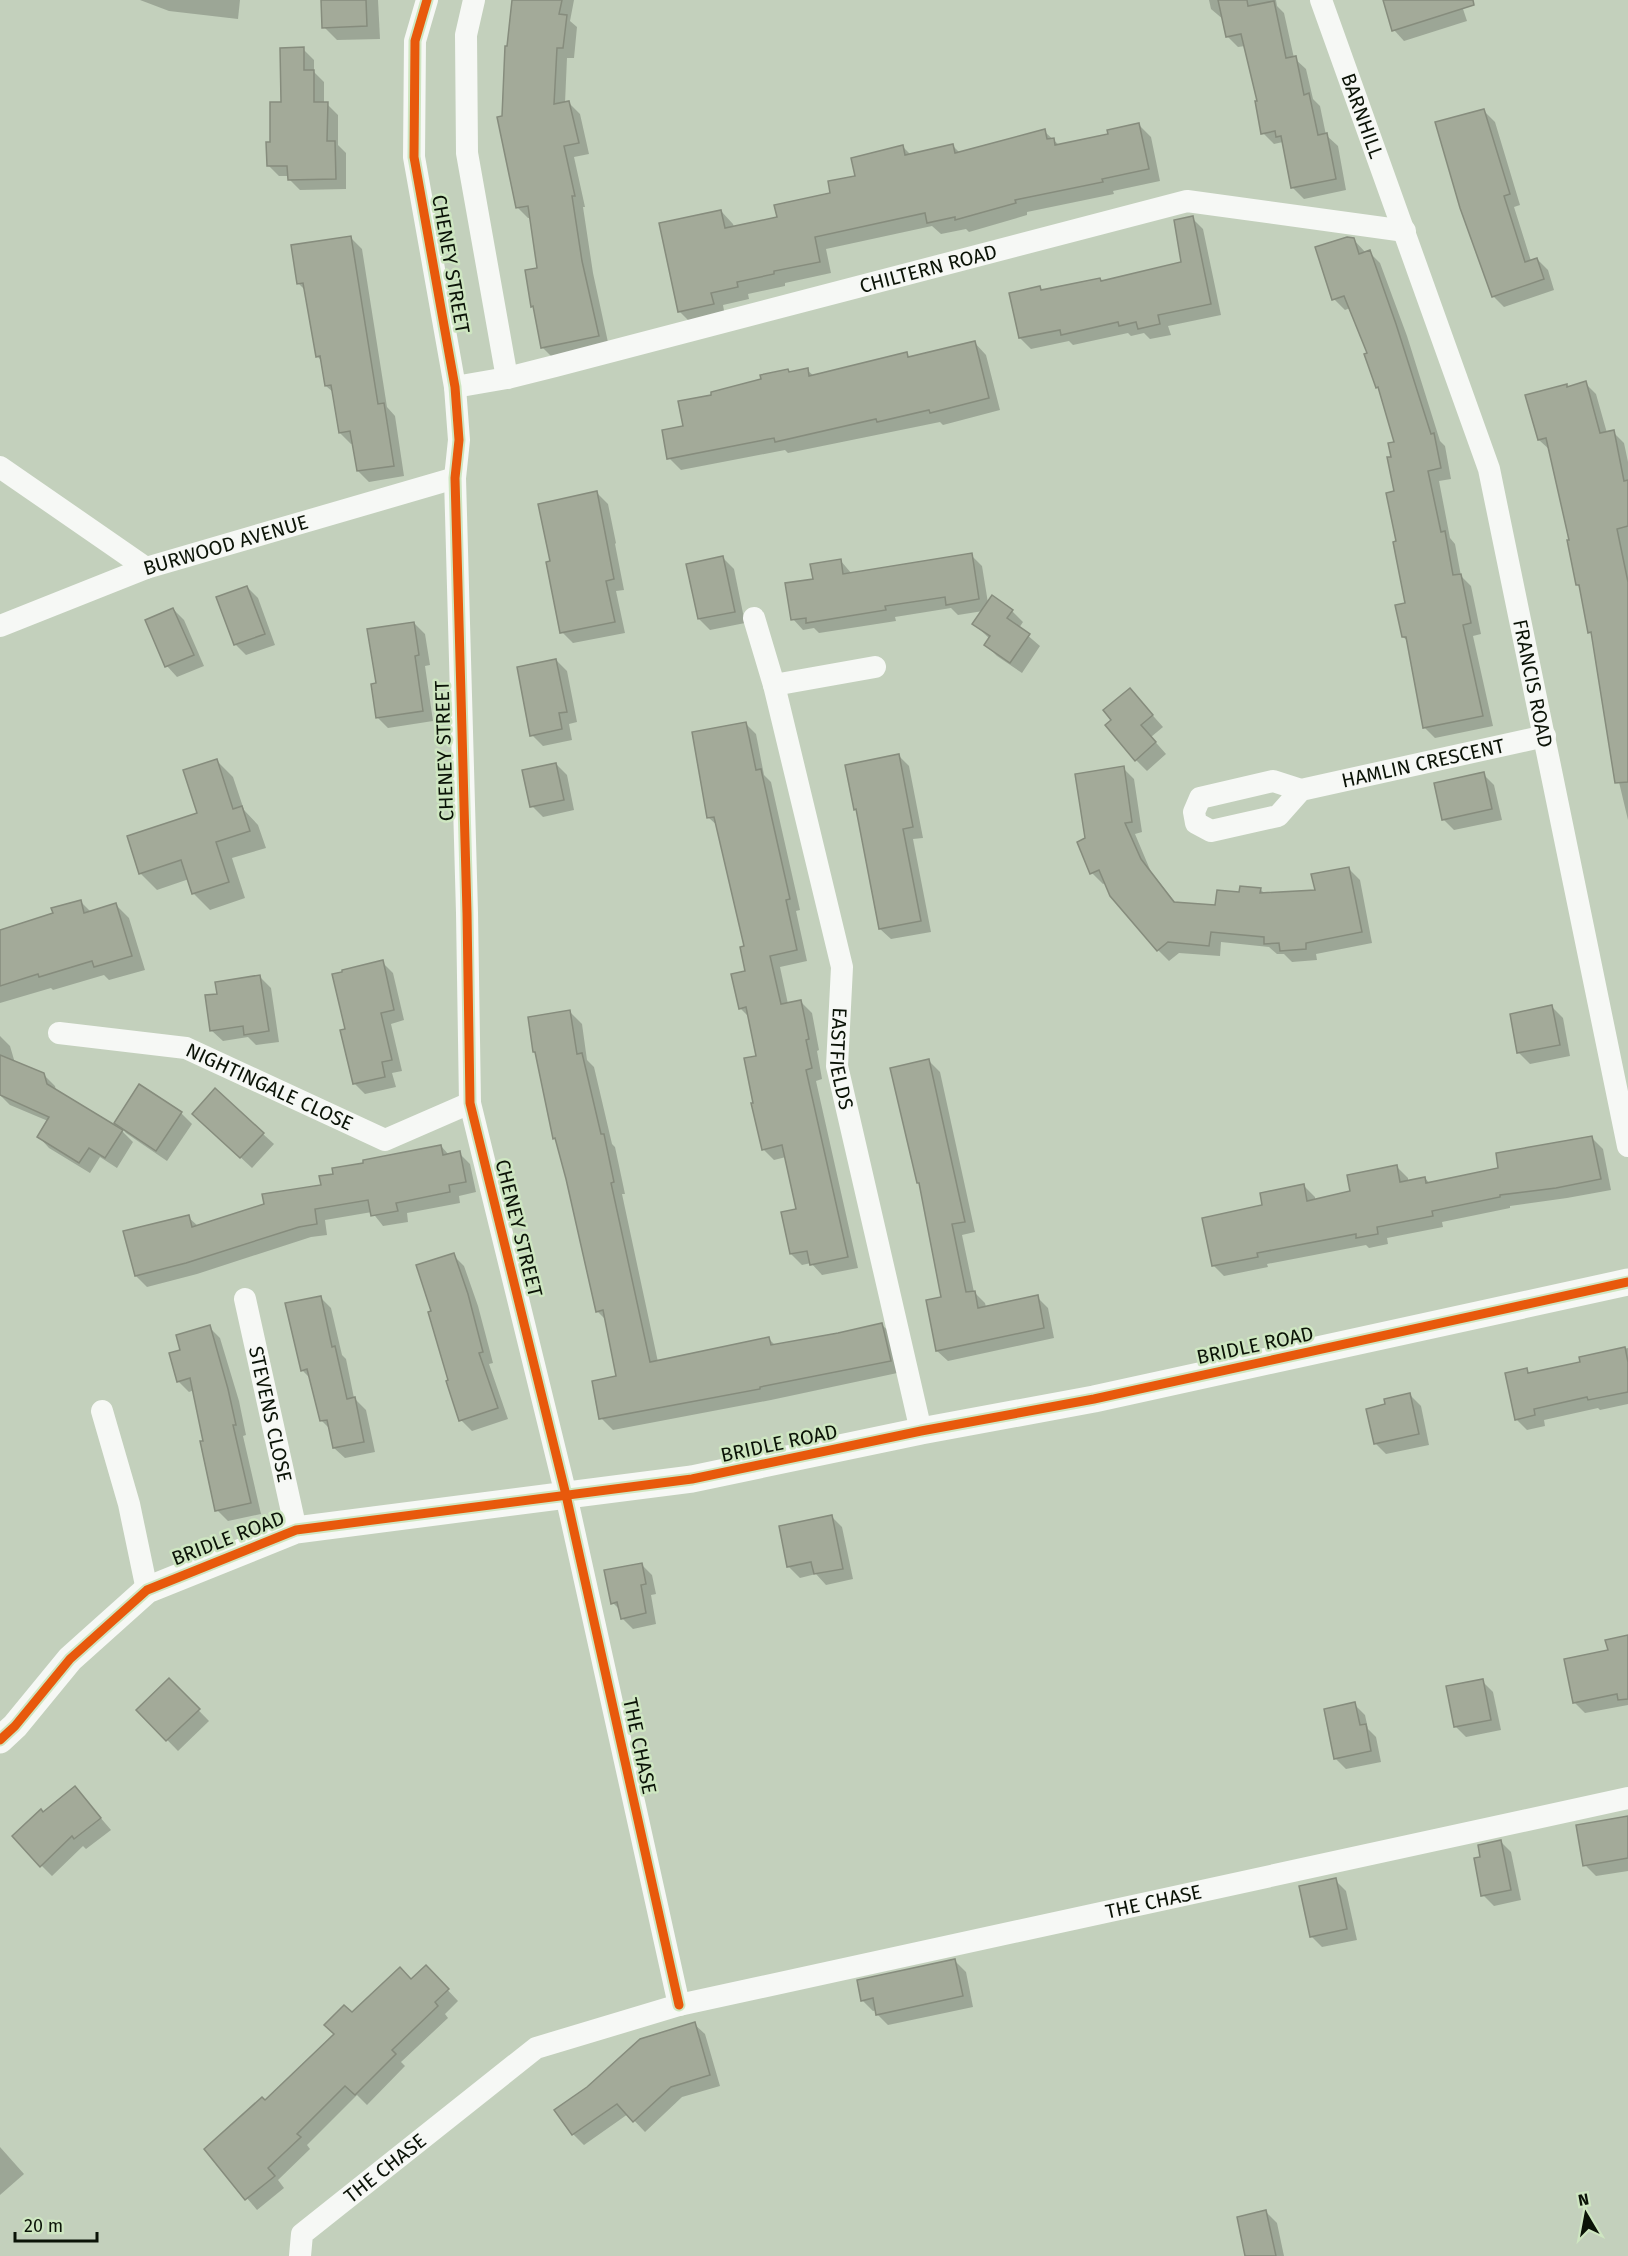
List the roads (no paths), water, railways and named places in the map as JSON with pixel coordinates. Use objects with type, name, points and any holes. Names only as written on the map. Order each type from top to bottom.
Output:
[{"type":"street","name":"CHENEY STREET","points":[[427,0],[415,41],[414,157],[455,387],[459,440],[455,478],[470,1103],[566,1495]]},
{"type":"street","name":"CHENEY STREET","points":[[474,0],[466,35],[467,153],[507,378]]},
{"type":"street","name":"BARNHILL","points":[[1321,0],[1405,231]]},
{"type":"street","name":"CHILTERN ROAD","points":[[455,387],[507,378],[1187,201],[1405,231]]},
{"type":"street","name":"FRANCIS ROAD","points":[[1405,231],[1489,469],[1628,1146]]},
{"type":"street","points":[[0,467],[146,568]]},
{"type":"street","name":"BURWOOD AVENUE","points":[[0,626],[146,568],[455,478]]},
{"type":"street","name":"EASTFIELDS","points":[[754,618],[774,685],[842,967],[837,1066],[921,1431]]},
{"type":"street","points":[[774,685],[875,667]]},
{"type":"street","name":"HAMLIN CRESCENT","points":[[1301,790],[1545,736]]},
{"type":"street","name":"NIGHTINGALE CLOSE","points":[[59,1033],[186,1048],[385,1140],[470,1103]]},
{"type":"street","name":"BRIDLE ROAD","points":[[0,1740],[15,1726],[70,1659],[147,1590],[296,1530],[692,1479],[921,1431],[1094,1399],[1628,1282]]},
{"type":"street","name":"STEVENS CLOSE","points":[[245,1299],[296,1530]]},
{"type":"street","points":[[102,1411],[129,1504],[147,1590]]},
{"type":"street","name":"THE CHASE","points":[[566,1495],[679,2005]]},
{"type":"street","name":"THE CHASE","points":[[300,2256],[302,2234],[536,2048],[679,2005],[1628,1798]]}]
